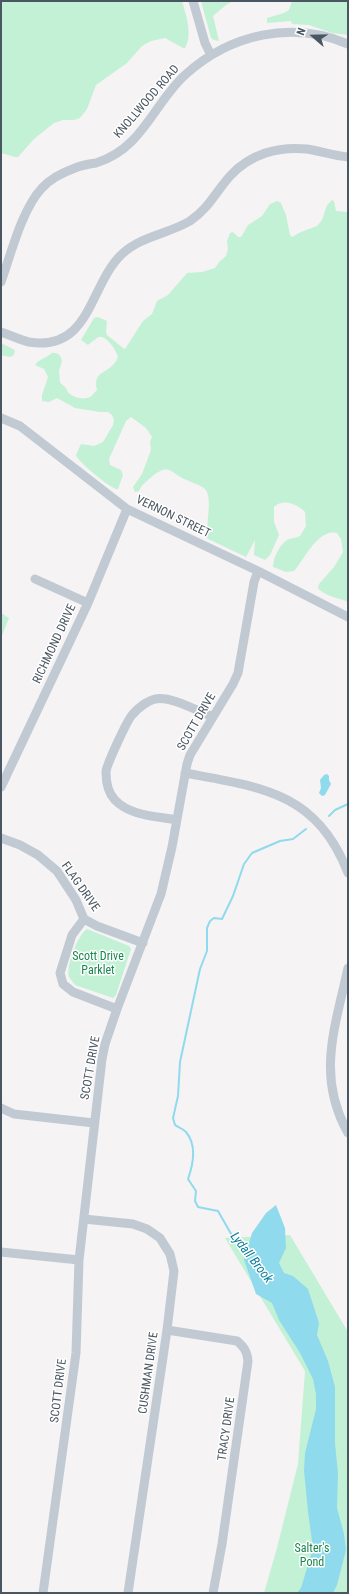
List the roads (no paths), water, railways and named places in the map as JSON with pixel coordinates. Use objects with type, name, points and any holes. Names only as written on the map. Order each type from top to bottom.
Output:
[{"type":"street","points":[[193,1],[210,55]]},
{"type":"street","name":"KNOLLWOOD ROAD","points":[[1,282],[28,208],[42,188],[58,175],[77,167],[98,162],[116,154],[132,141],[185,75],[210,55],[232,44],[250,38],[278,32],[306,32],[330,36],[348,44]]},
{"type":"street","points":[[1,332],[28,342],[44,343],[62,339],[78,327],[89,310],[110,268],[122,253],[137,243],[188,222],[204,211],[230,176],[248,161],[266,152],[286,148],[308,149],[332,156],[348,157]]},
{"type":"street","name":"VERNON STREET","points":[[1,418],[20,426],[127,509],[258,571],[348,617]]},
{"type":"street","name":"RICHMOND DRIVE","points":[[1,787],[88,603],[127,509]]},
{"type":"street","name":"SCOTT DRIVE","points":[[43,1593],[76,1353],[79,1260],[94,1123],[105,1044],[143,943],[166,874],[185,773],[190,755],[233,684],[238,673],[254,582],[258,571]]},
{"type":"street","points":[[35,579],[88,603]]},
{"type":"street","points":[[177,820],[141,814],[125,809],[114,799],[107,786],[106,770],[131,715],[142,705],[156,699],[172,700],[212,718]]},
{"type":"street","points":[[185,773],[249,785],[274,792],[291,801],[310,815],[328,833],[341,854],[348,873]]},
{"type":"street","name":"FLAG DRIVE","points":[[1,838],[20,845],[38,855],[57,871],[76,900],[84,919],[97,926],[143,943]]},
{"type":"street","points":[[84,919],[72,935],[60,973],[63,984],[73,992],[117,1009]]},
{"type":"street","points":[[348,968],[333,1034],[330,1079],[332,1095],[339,1118],[348,1133]]},
{"type":"street","points":[[1,1108],[14,1114],[94,1123]]},
{"type":"street","name":"CUSHMAN DRIVE","points":[[84,1218],[133,1224],[147,1229],[160,1238],[170,1254],[174,1271],[168,1330],[128,1593]]},
{"type":"street","points":[[1,1252],[79,1260]]},
{"type":"street","name":"TRACY DRIVE","points":[[168,1330],[237,1341],[244,1347],[248,1354],[222,1544],[213,1593]]},
{"type":"water","points":[[327,774],[331,784],[325,795],[322,796],[319,793],[321,788],[320,780]]},
{"type":"water","name":"Salter's Pond","points":[[276,1205],[285,1228],[286,1248],[279,1263],[284,1273],[293,1276],[308,1289],[319,1323],[317,1335],[328,1361],[335,1387],[335,1443],[338,1473],[337,1508],[344,1534],[346,1550],[337,1585],[333,1593],[297,1593],[301,1588],[313,1548],[304,1470],[305,1453],[316,1409],[316,1394],[313,1379],[300,1353],[279,1320],[272,1303],[256,1294],[244,1260],[252,1233],[266,1213]]},
{"type":"waterway","name":"Lydall Brook","points":[[329,816],[335,810],[348,804]]},
{"type":"waterway","name":"Lydall Brook","points":[[247,1253],[238,1246],[218,1211],[198,1207],[195,1201],[196,1191],[188,1179],[193,1155],[192,1143],[186,1132],[175,1125],[173,1118],[178,1096],[180,1062],[200,969],[207,951],[207,928],[210,921],[214,918],[222,919],[233,896],[244,864],[252,853],[280,841],[293,839],[306,829]]},
{"type":"park label","name":"Scott Drive Parklet","points":[[98,964]]}]
